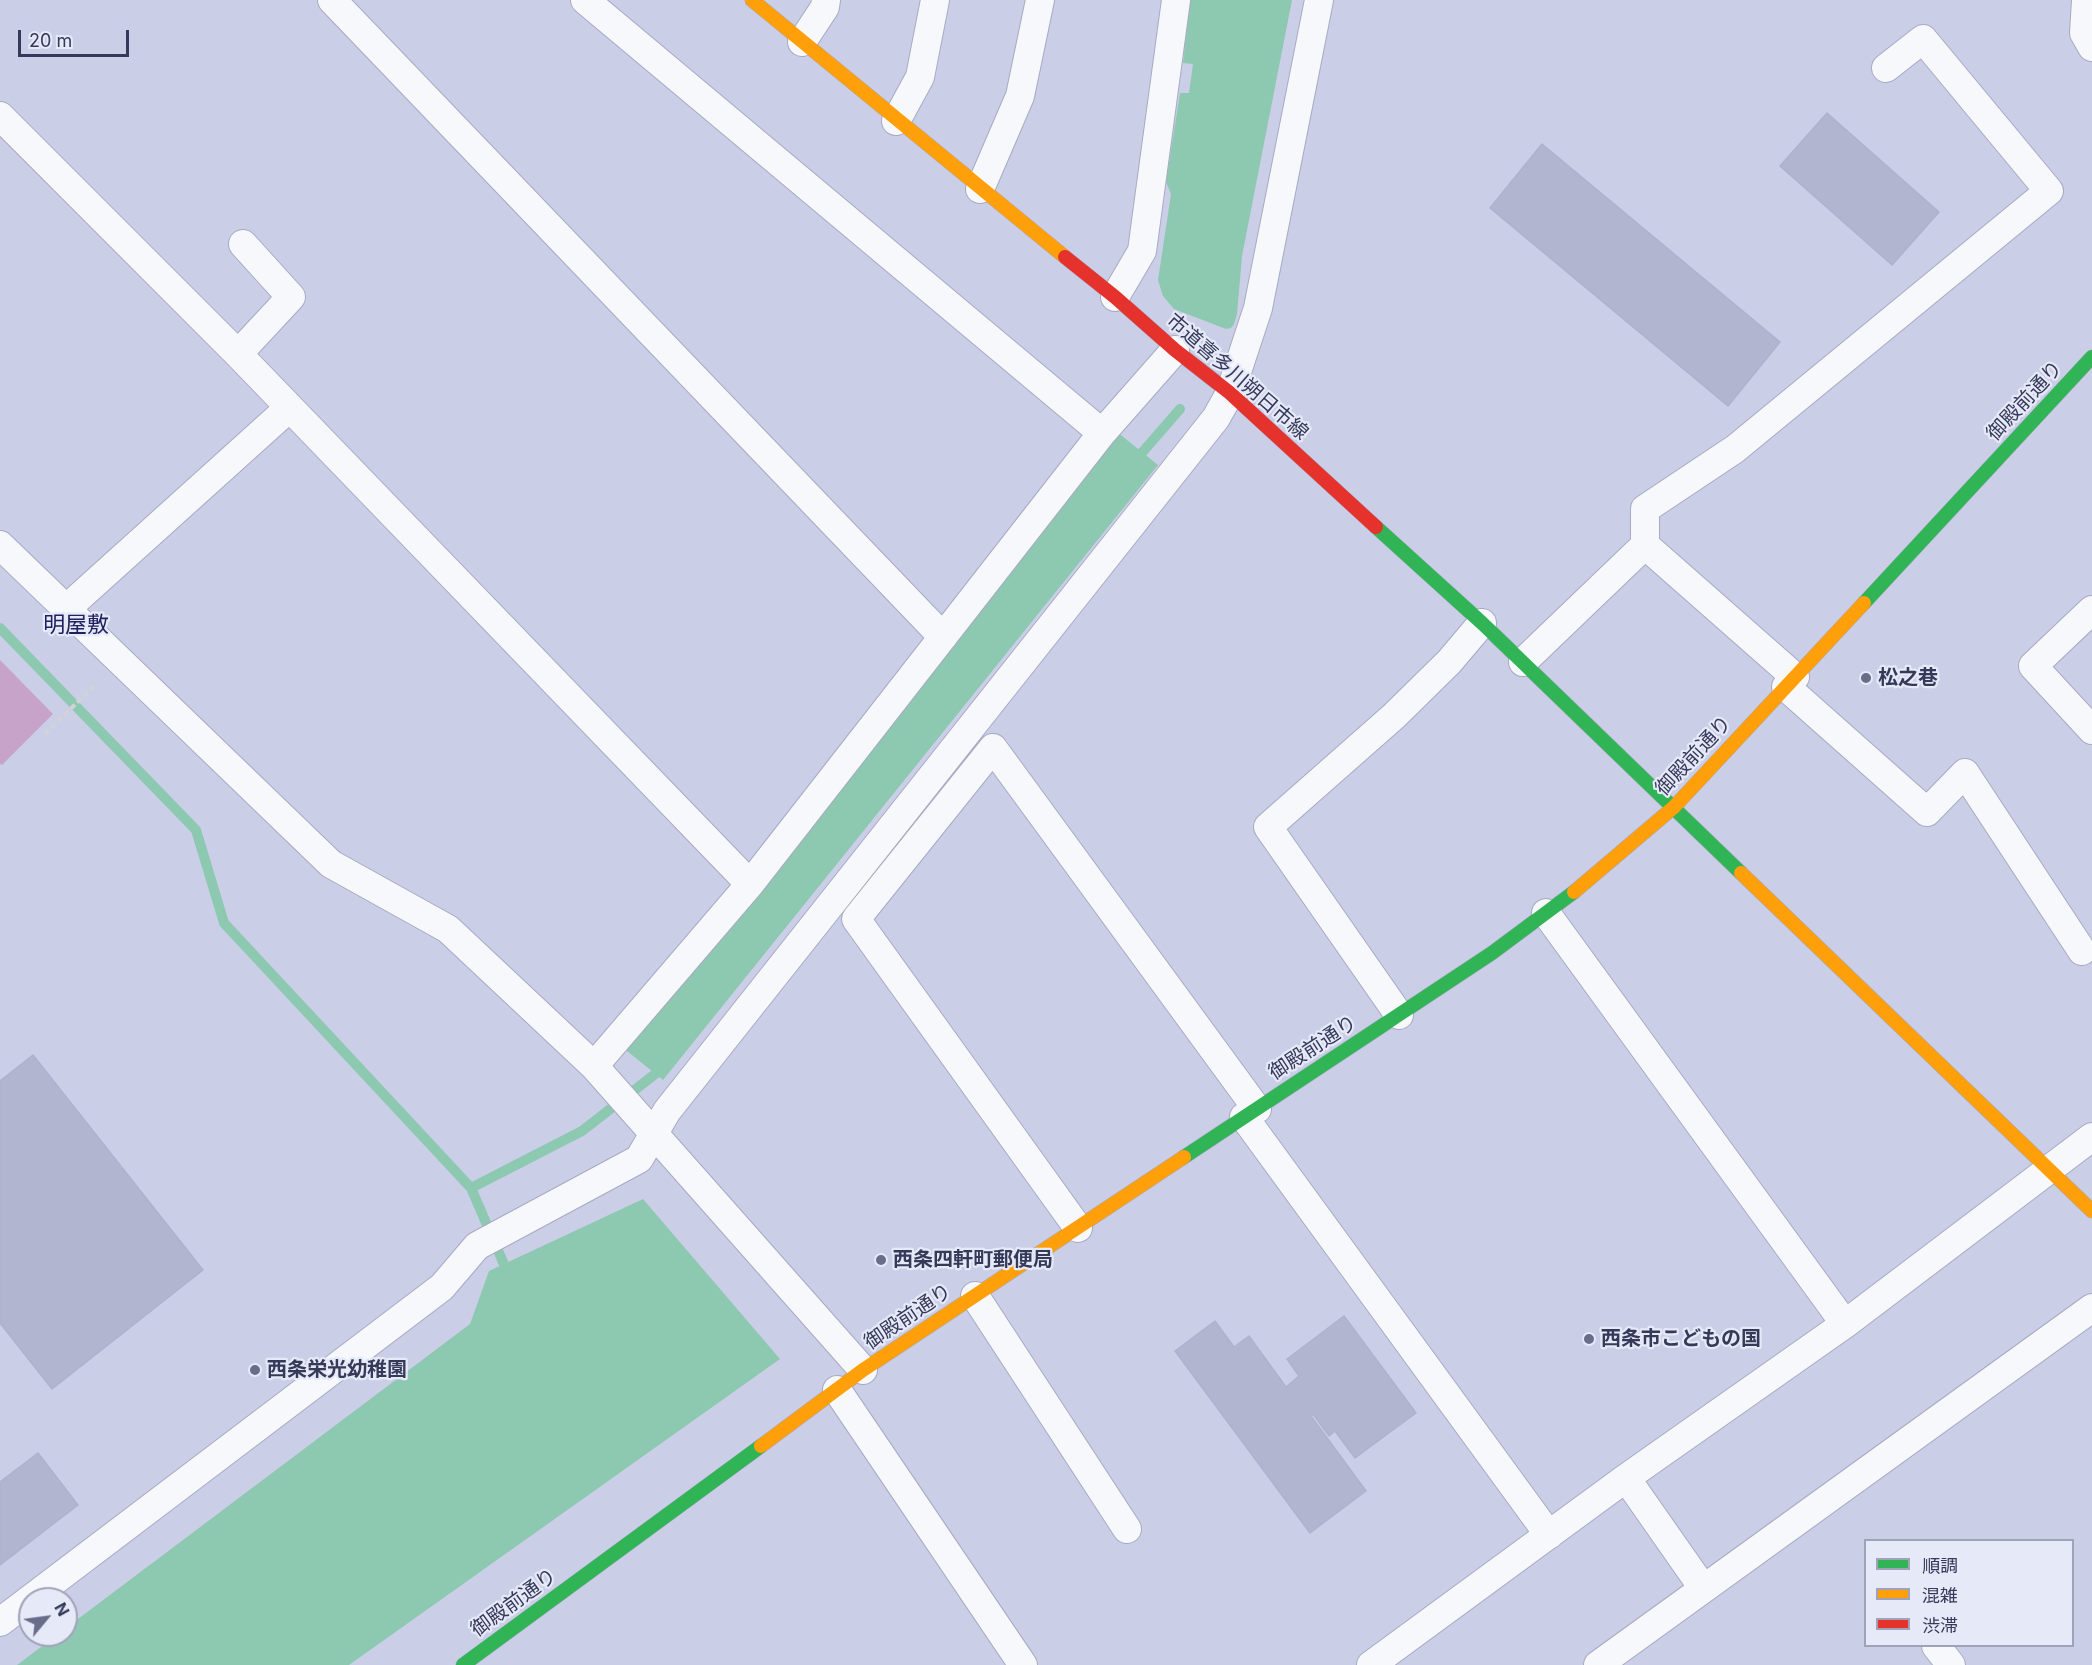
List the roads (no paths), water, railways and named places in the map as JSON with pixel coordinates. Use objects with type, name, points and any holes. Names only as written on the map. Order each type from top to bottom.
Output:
[{"type":"street","points":[[332,0],[943,637]]},
{"type":"street","points":[[585,0],[1102,433]]},
{"type":"street","name":"市道喜多川朔日市線","points":[[752,0],[896,121],[1115,297],[1175,350],[1230,393],[1482,623],[2092,1211]]},
{"type":"street","points":[[802,42],[825,7],[826,0]]},
{"type":"street","points":[[896,121],[920,77],[935,0]]},
{"type":"street","points":[[980,189],[1020,96],[1040,0]]},
{"type":"street","points":[[1115,297],[1142,251],[1176,0]]},
{"type":"street","points":[[0,1622],[442,1287],[490,1240],[639,1159],[648,1128],[667,1111],[1216,418],[1230,393],[1258,308],[1319,0]]},
{"type":"street","points":[[2086,0],[2084,33],[2092,47]]},
{"type":"street","points":[[1886,68],[1923,39],[2049,191],[1735,449],[1645,509],[1646,545],[1927,812],[1965,773],[2082,951]]},
{"type":"street","points":[[0,116],[238,354],[750,884]]},
{"type":"street","points":[[238,354],[291,297],[243,244]]},
{"type":"street","points":[[594,1066],[750,884],[1102,433],[1175,350]]},
{"type":"street","name":"御殿前通り","points":[[463,1665],[837,1389],[1492,953],[1576,890],[1674,807],[2092,357]]},
{"type":"street","points":[[66,609],[289,408]]},
{"type":"street","points":[[0,545],[331,864],[448,929],[594,1066],[863,1371]]},
{"type":"street","points":[[1523,662],[1646,545]]},
{"type":"street","points":[[2092,610],[2033,666],[2092,730]]},
{"type":"street","points":[[1399,1015],[1268,827],[1394,716],[1449,663],[1482,623]]},
{"type":"street","points":[[1078,1228],[856,919],[993,748],[1549,1535]]},
{"type":"street","points":[[1546,913],[1845,1324]]},
{"type":"street","points":[[1371,1665],[1626,1478],[1845,1324],[2092,1137]]},
{"type":"street","points":[[975,1296],[1128,1529]]},
{"type":"street","points":[[1598,1665],[2092,1308]]},
{"type":"street","points":[[837,1389],[1023,1665]]},
{"type":"street","points":[[1626,1478],[1703,1588]]},
{"type":"street","points":[[1937,1647],[1951,1665]]},
{"type":"waterway","points":[[1133,463],[1180,409]]},
{"type":"waterway","points":[[0,628],[196,830],[224,923],[471,1188],[509,1276]]},
{"type":"waterway","points":[[471,1188],[582,1131],[664,1065]]},
{"type":"place","name":"松之巷","points":[[1866,678]]},
{"type":"place","name":"西条四軒町郵便局","points":[[881,1260]]},
{"type":"place","name":"西条市こどもの国","points":[[1589,1339]]},
{"type":"place","name":"西条栄光幼稚園","points":[[255,1370]]},
{"type":"district","name":"明屋敷","points":[[76,625]]}]
